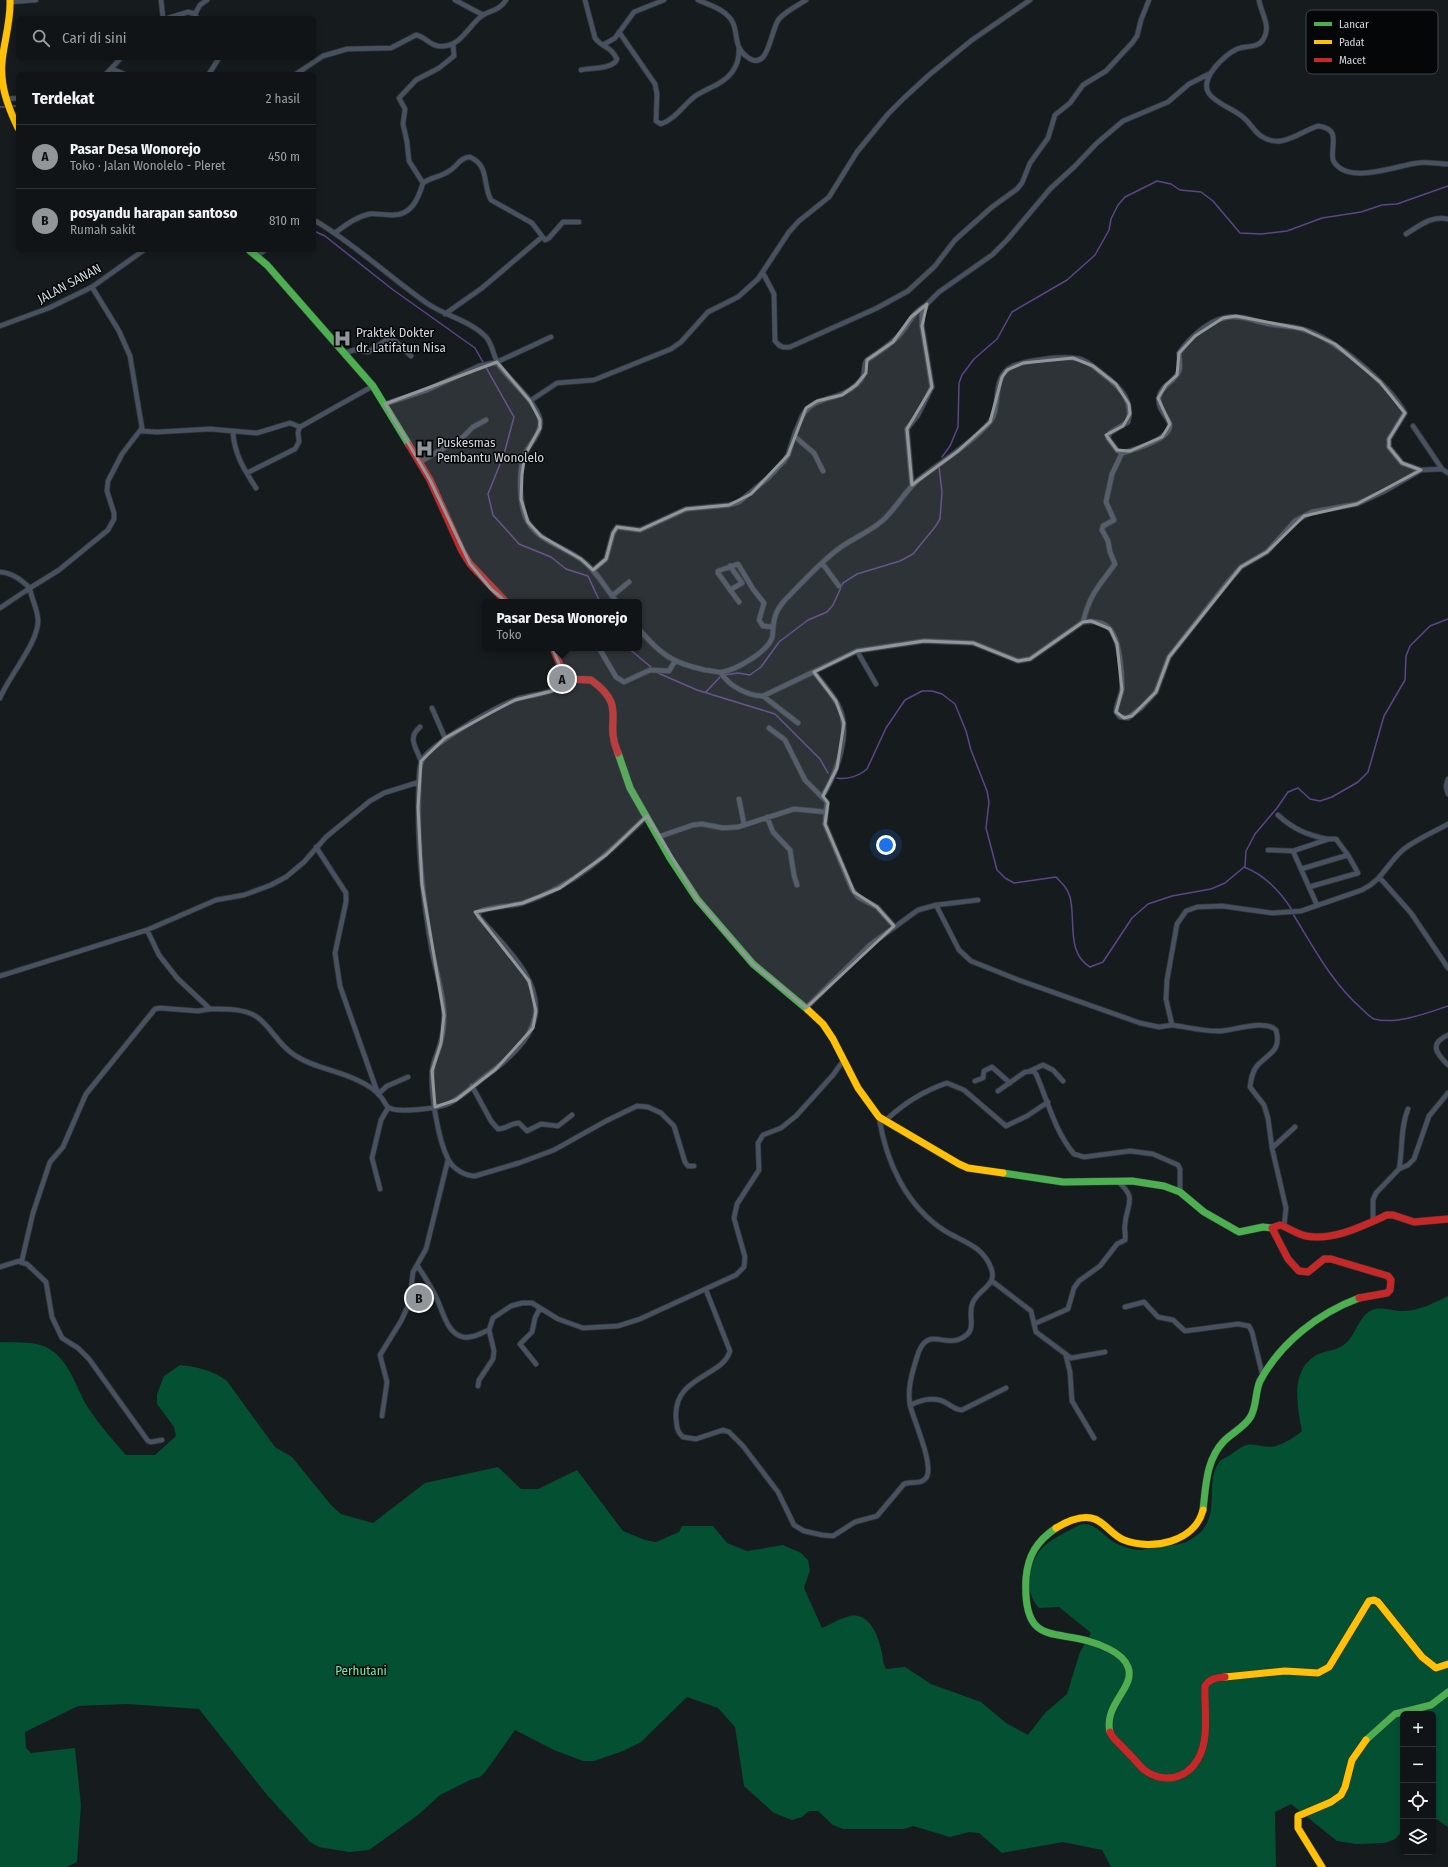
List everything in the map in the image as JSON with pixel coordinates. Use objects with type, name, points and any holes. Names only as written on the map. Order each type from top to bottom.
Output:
[{"type":"main road","points":[[10,1],[1,72],[7,100],[16,124]]},
{"type":"main road","points":[[251,252],[257,256],[345,353],[372,386],[385,404],[420,462],[470,564],[480,577],[503,599]]},
{"type":"main road","points":[[554,651],[566,679],[584,678],[591,680],[610,698],[614,709],[612,734],[614,744],[622,762],[630,788],[684,881],[754,964],[823,1024],[838,1048],[843,1061],[869,1106],[882,1119],[958,1164],[968,1168],[1063,1182],[1132,1181],[1164,1186],[1180,1192],[1204,1212],[1239,1232],[1263,1227],[1272,1228],[1284,1226],[1305,1236],[1314,1237],[1350,1230],[1393,1215],[1414,1222],[1448,1219]]},
{"type":"main road","points":[[1272,1228],[1288,1259],[1299,1271],[1308,1272],[1324,1259],[1331,1259],[1388,1276],[1391,1286],[1385,1294],[1362,1297],[1304,1328],[1292,1339],[1263,1377],[1256,1389],[1252,1414],[1246,1422],[1226,1437],[1218,1446],[1206,1480],[1202,1518],[1199,1524],[1183,1537],[1173,1541],[1150,1543],[1131,1542],[1120,1538],[1098,1520],[1091,1518],[1078,1518],[1068,1521],[1040,1541],[1031,1555],[1026,1575],[1026,1603],[1028,1616],[1033,1624],[1044,1632],[1070,1636],[1108,1648],[1123,1660],[1126,1664],[1129,1678],[1125,1690],[1114,1703],[1108,1716],[1110,1733],[1145,1771],[1158,1779],[1166,1780],[1178,1777],[1194,1767],[1202,1750],[1205,1686],[1208,1681],[1212,1679],[1285,1671],[1318,1674],[1329,1666],[1369,1601],[1374,1600],[1378,1602],[1429,1665],[1436,1668],[1448,1664]]},
{"type":"main road","points":[[1322,1867],[1298,1828],[1296,1820],[1298,1816],[1303,1811],[1339,1796],[1343,1792],[1352,1759],[1377,1728],[1391,1716],[1400,1712],[1430,1706],[1448,1692]]},
{"type":"street","points":[[10,1],[36,0]]},
{"type":"street","points":[[161,0],[163,16]]},
{"type":"street","points":[[175,16],[188,12],[196,16],[200,5],[207,0]]},
{"type":"street","points":[[455,0],[483,15]]},
{"type":"street","points":[[299,72],[323,56],[347,50],[391,48],[416,35],[438,46],[453,44],[464,36],[483,15],[494,12],[506,0]]},
{"type":"street","points":[[581,70],[611,65],[616,62],[617,59],[608,47],[598,43],[595,38],[585,0]]},
{"type":"street","points":[[603,45],[609,42],[619,32],[634,12],[664,0]]},
{"type":"street","points":[[619,32],[655,84],[658,94],[656,121],[661,124],[676,115],[695,97],[728,77],[734,70],[738,61],[739,49],[733,22],[727,15],[698,0]]},
{"type":"street","points":[[739,49],[750,59],[758,60],[763,58],[767,52],[771,34],[778,20],[806,0]]},
{"type":"street","points":[[530,401],[557,383],[594,380],[671,349],[681,342],[708,312],[738,297],[763,273],[789,232],[799,221],[829,197],[857,152],[888,114],[929,75],[972,40],[1030,0]]},
{"type":"street","points":[[763,273],[774,291],[775,341],[778,346],[784,348],[790,347],[877,308],[908,291],[935,266],[955,240],[1022,183],[1030,163],[1048,138],[1055,116],[1070,103],[1083,85],[1106,71],[1132,43],[1137,36],[1141,20],[1149,0]]},
{"type":"street","points":[[1259,0],[1267,30],[1264,39],[1258,45],[1238,49],[1227,56],[1211,73],[1207,82],[1207,90],[1210,96],[1245,118],[1261,136],[1271,140],[1281,141],[1294,138],[1318,126],[1328,129],[1334,136],[1333,160],[1340,169],[1349,172],[1364,173],[1419,162],[1448,164]]},
{"type":"street","points":[[336,232],[352,221],[368,214],[393,215],[406,212],[413,207],[418,200],[422,183],[408,161],[407,142],[403,124],[405,108],[399,98],[416,80],[439,68],[454,56],[453,44]]},
{"type":"street","points":[[108,72],[119,60]]},
{"type":"street","points":[[210,72],[218,60]]},
{"type":"street","points":[[112,69],[119,72]]},
{"type":"street","points":[[592,570],[606,559],[613,533],[617,528],[640,530],[686,509],[729,505],[745,498],[769,478],[784,461],[788,455],[802,413],[806,408],[817,401],[842,395],[856,385],[865,374],[865,362],[893,342],[902,333],[911,317],[939,292],[992,255],[1007,240],[1050,189],[1075,166],[1096,143],[1123,121],[1168,102],[1189,84],[1211,73]]},
{"type":"street","points":[[7,100],[16,98]]},
{"type":"street","points":[[422,183],[450,171],[461,160],[470,157],[484,169],[491,200],[532,223],[545,240],[549,238],[563,222],[579,222]]},
{"type":"street","points":[[1406,234],[1424,222],[1436,218],[1448,219]]},
{"type":"street","points":[[316,221],[336,232],[412,293],[445,314],[476,329],[486,337],[494,350],[497,362],[530,401],[540,420],[540,428],[525,455],[521,498],[523,510],[528,522],[537,533],[581,559],[592,570],[614,599],[629,582]]},
{"type":"street","points":[[445,314],[482,288],[542,237]]},
{"type":"street","name":"JALAN SANAN","points":[[0,326],[49,308],[92,287],[141,252]]},
{"type":"street","points":[[257,256],[262,252]]},
{"type":"street","points":[[0,608],[59,570],[108,530],[114,519],[114,513],[108,491],[108,482],[122,454],[141,431],[142,425],[130,356],[119,331],[92,287]]},
{"type":"street","points":[[912,485],[907,429],[918,415],[932,387],[931,373],[922,326],[922,315],[927,304]]},
{"type":"street","points":[[1083,622],[1088,603],[1093,592],[1114,564],[1108,541],[1102,528],[1114,520],[1106,502],[1112,474],[1122,453],[1148,444],[1167,434],[1170,424],[1158,404],[1158,398],[1166,384],[1177,375],[1180,369],[1179,353],[1195,336],[1209,325],[1223,318],[1236,316],[1270,324],[1303,329],[1335,344],[1380,382],[1399,402],[1405,413],[1389,439],[1389,447],[1402,463],[1421,470],[1442,469]]},
{"type":"street","points":[[345,353],[354,350],[368,352],[392,337],[411,356]]},
{"type":"street","points":[[385,404],[445,382],[479,366],[497,362],[551,337]]},
{"type":"street","points":[[642,633],[654,647],[668,658],[686,666],[721,673],[746,663],[768,645],[772,637],[775,614],[782,604],[822,563],[842,546],[883,520],[912,485],[958,451],[990,422],[994,415],[1002,377],[1015,365],[1073,358],[1083,360],[1093,366],[1116,384],[1123,392],[1129,404],[1130,414],[1128,422],[1110,433],[1108,438],[1117,450],[1122,453]]},
{"type":"street","points":[[247,473],[295,449],[299,442],[298,432],[300,427],[372,386]]},
{"type":"street","points":[[420,462],[463,437],[473,426],[486,420]]},
{"type":"street","points":[[141,431],[164,432],[210,429],[257,433],[290,423],[300,427]]},
{"type":"street","points":[[1413,426],[1442,469],[1448,473]]},
{"type":"street","points":[[234,432],[235,447],[256,488]]},
{"type":"street","points":[[794,436],[799,442],[814,453],[823,471]]},
{"type":"street","points":[[763,696],[814,672],[845,655],[857,651],[924,641],[973,643],[1018,661],[1030,659],[1083,622],[1092,621],[1102,623],[1110,629],[1117,644],[1122,690],[1116,712],[1124,718],[1132,716],[1156,692],[1169,657],[1242,567],[1267,552],[1295,521],[1312,512],[1357,504],[1385,491],[1421,470]]},
{"type":"street","points":[[822,563],[839,586]]},
{"type":"street","points":[[739,602],[718,573],[718,571],[738,564],[753,589],[764,603],[759,620],[763,626],[773,627]]},
{"type":"street","points":[[730,566],[742,583],[730,590]]},
{"type":"street","points":[[0,572],[10,574],[18,578],[30,588],[38,615],[38,624],[33,639],[0,698]]},
{"type":"street","points":[[601,651],[616,677],[624,682],[650,670],[670,671],[675,661]]},
{"type":"street","points":[[857,651],[876,684]]},
{"type":"street","points":[[814,672],[836,700],[843,716],[844,723],[837,768],[822,797]]},
{"type":"street","points":[[721,673],[728,681],[747,693],[763,696],[798,723]]},
{"type":"street","points":[[421,761],[445,738],[515,700],[560,687],[566,679]]},
{"type":"street","points":[[432,708],[445,738]]},
{"type":"street","points":[[382,1416],[387,1382],[380,1355],[406,1310],[411,1297],[413,1272],[426,1249],[448,1160],[439,1129],[435,1107],[432,1071],[441,1043],[444,1014],[441,986],[433,952],[422,885],[418,808],[421,761],[412,737],[413,732],[420,727]]},
{"type":"street","points":[[769,728],[785,740],[805,780],[828,803],[825,824],[852,889],[858,897],[877,907],[894,926]]},
{"type":"street","points":[[1448,779],[1446,786],[1448,794]]},
{"type":"street","points":[[0,976],[147,930],[216,900],[244,895],[271,885],[286,877],[304,862],[316,847],[370,801],[384,793],[419,782]]},
{"type":"street","points":[[739,799],[744,824]]},
{"type":"street","points":[[658,837],[693,825],[702,824],[730,828],[794,808],[826,812]]},
{"type":"street","points":[[1278,815],[1297,830],[1311,836],[1336,839],[1348,855],[1358,874],[1309,887]]},
{"type":"street","points":[[20,1262],[33,1213],[50,1162],[64,1147],[86,1094],[155,1009],[240,1010],[256,1016],[292,1053],[304,1060],[350,1076],[366,1084],[378,1094],[388,1108],[396,1110],[448,1105],[504,1061],[526,1039],[533,1028],[536,1011],[535,997],[529,981],[520,966],[479,917],[478,912],[523,903],[560,888],[606,855],[647,816]]},
{"type":"street","points":[[767,817],[773,832],[790,850],[797,885]]},
{"type":"street","points":[[1172,1025],[1166,999],[1167,980],[1177,924],[1181,916],[1186,911],[1197,907],[1222,906],[1272,913],[1301,911],[1371,886],[1380,878],[1390,863],[1405,848],[1448,824]]},
{"type":"street","points":[[1268,850],[1293,851],[1329,839]]},
{"type":"street","points":[[316,847],[346,893],[346,902],[335,953],[337,969],[340,986],[378,1094]]},
{"type":"street","points":[[1293,851],[1317,905]]},
{"type":"street","points":[[1301,869],[1348,855]]},
{"type":"street","points":[[1380,878],[1411,913],[1448,968]]},
{"type":"street","points":[[806,1008],[870,945],[894,926],[918,910],[936,905],[978,900]]},
{"type":"street","points":[[936,905],[959,950],[971,961],[1016,980],[1140,1023],[1158,1027],[1172,1025],[1220,1031],[1264,1025],[1272,1026],[1276,1030],[1275,1049],[1272,1055],[1256,1067],[1251,1077],[1250,1087],[1264,1105],[1286,1208],[1284,1226]]},
{"type":"street","points":[[147,930],[159,955],[177,978],[210,1010]]},
{"type":"street","points":[[1448,1035],[1439,1041],[1436,1050],[1438,1055],[1448,1065]]},
{"type":"street","points":[[478,1386],[479,1380],[493,1359],[494,1351],[489,1330],[493,1318],[511,1306],[522,1303],[532,1303],[558,1319],[583,1328],[618,1326],[640,1320],[736,1275],[745,1263],[745,1257],[734,1218],[737,1204],[759,1170],[758,1143],[760,1139],[763,1135],[781,1128],[796,1116],[833,1075],[843,1061]]},
{"type":"street","points":[[998,1091],[1030,1071],[1043,1065],[1052,1070],[1063,1081]]},
{"type":"street","points":[[975,1081],[983,1078],[984,1071],[992,1067],[1010,1083]]},
{"type":"street","points":[[1030,1071],[1036,1074],[1048,1102],[1052,1118],[1074,1154],[1084,1156],[1134,1151],[1153,1154],[1178,1165],[1180,1170],[1180,1192]]},
{"type":"street","points":[[378,1094],[387,1086],[408,1077]]},
{"type":"street","points":[[706,1290],[730,1351],[726,1361],[700,1377],[678,1398],[676,1412],[677,1430],[683,1437],[688,1439],[696,1439],[723,1430],[733,1435],[778,1492],[791,1520],[798,1528],[804,1531],[833,1536],[855,1522],[877,1516],[904,1484],[921,1482],[925,1480],[929,1470],[923,1444],[910,1405],[909,1390],[919,1349],[932,1339],[939,1338],[953,1342],[967,1335],[972,1326],[973,1302],[992,1281],[992,1269],[984,1254],[945,1231],[925,1216],[911,1202],[898,1178],[882,1139],[882,1119],[906,1102],[947,1083],[964,1090],[1006,1126],[1026,1116],[1048,1102]]},
{"type":"street","points":[[472,1086],[491,1121],[498,1129],[502,1129],[514,1123],[519,1123],[527,1131],[541,1124],[558,1126],[572,1115]]},
{"type":"street","points":[[1373,1221],[1373,1200],[1376,1193],[1399,1169],[1408,1166],[1414,1158],[1430,1116],[1448,1093]]},
{"type":"street","points":[[448,1160],[461,1172],[469,1176],[475,1176],[519,1163],[554,1150],[606,1121],[637,1106],[648,1107],[661,1113],[674,1126],[685,1162],[688,1166],[694,1166]]},
{"type":"street","points":[[380,1190],[372,1158],[381,1120],[388,1108]]},
{"type":"street","points":[[1399,1169],[1403,1148],[1402,1123],[1408,1109]]},
{"type":"street","points":[[1272,1148],[1295,1127]]},
{"type":"street","points":[[1034,1324],[1068,1309],[1074,1288],[1079,1280],[1100,1266],[1117,1244],[1125,1240],[1124,1225],[1130,1209],[1130,1198],[1125,1187],[1117,1181]]},
{"type":"street","points":[[0,1267],[20,1262],[27,1264],[46,1282],[52,1317],[62,1338],[78,1348],[89,1359],[148,1441],[153,1442],[162,1440]]},
{"type":"street","points":[[418,1265],[437,1299],[446,1320],[455,1333],[463,1338],[470,1338],[489,1330]]},
{"type":"street","points":[[992,1281],[1031,1311],[1034,1330],[1039,1336],[1066,1356],[1073,1358],[1105,1352]]},
{"type":"street","points":[[1125,1307],[1144,1302],[1158,1317],[1173,1320],[1185,1331],[1238,1324],[1249,1326],[1252,1332],[1263,1377]]},
{"type":"street","points":[[536,1364],[520,1344],[532,1332],[535,1318],[540,1308]]},
{"type":"street","points":[[1066,1356],[1070,1372],[1072,1401],[1094,1438]]},
{"type":"street","points":[[910,1405],[917,1402],[940,1399],[957,1410],[962,1410],[1006,1388]]},
{"type":"highlighted area","points":[[927,304],[922,326],[932,387],[907,429],[912,485],[958,451],[990,422],[1002,377],[1007,370],[1023,363],[1073,358],[1093,366],[1116,384],[1129,404],[1130,414],[1123,426],[1106,435],[1117,450],[1130,451],[1162,437],[1170,424],[1158,398],[1166,385],[1177,375],[1179,353],[1195,336],[1223,318],[1236,316],[1303,329],[1335,344],[1380,382],[1405,413],[1389,439],[1389,447],[1402,463],[1421,470],[1357,504],[1304,516],[1267,552],[1241,567],[1169,657],[1156,692],[1132,716],[1124,718],[1116,712],[1122,690],[1117,644],[1110,629],[1091,621],[1083,622],[1030,659],[1018,661],[973,643],[924,641],[857,651],[814,672],[836,701],[844,723],[837,768],[823,796],[828,803],[825,824],[854,892],[877,907],[894,926],[806,1008],[753,964],[697,899],[647,816],[606,855],[560,888],[523,903],[475,912],[529,981],[536,1011],[533,1028],[496,1069],[456,1100],[435,1107],[432,1071],[441,1043],[444,1015],[422,885],[418,807],[421,761],[445,738],[494,711],[515,700],[552,691],[567,682],[547,636],[491,589],[470,564],[430,480],[385,404],[497,362],[530,401],[540,420],[540,428],[525,455],[522,474],[521,499],[528,522],[541,536],[581,559],[593,570],[606,559],[613,533],[617,527],[640,530],[686,509],[729,505],[751,494],[788,455],[806,408],[817,401],[842,395],[856,385],[866,373],[867,360],[893,342],[911,317]]},
{"type":"green space","name":"Perhutani","points":[[1448,1296],[1448,1827],[1436,1819],[1436,1711],[1400,1711],[1400,1834],[1395,1839],[1385,1843],[1356,1844],[1337,1841],[1291,1804],[1275,1812],[1276,1867],[1111,1867],[1102,1850],[1063,1842],[1002,1853],[979,1833],[969,1832],[950,1837],[913,1826],[904,1829],[843,1829],[833,1825],[818,1811],[809,1811],[802,1817],[792,1820],[774,1813],[744,1786],[735,1727],[718,1708],[687,1697],[641,1742],[623,1751],[594,1761],[583,1761],[554,1750],[515,1730],[486,1771],[480,1777],[470,1780],[440,1795],[418,1815],[369,1850],[349,1852],[319,1847],[310,1842],[267,1795],[199,1709],[127,1704],[78,1706],[25,1732],[26,1748],[31,1753],[75,1748],[81,1805],[77,1862],[67,1867],[0,1867],[0,1342],[33,1343],[51,1350],[58,1356],[69,1370],[93,1415],[126,1455],[155,1455],[176,1436],[174,1427],[157,1404],[157,1394],[164,1376],[180,1365],[199,1368],[216,1374],[227,1381],[275,1447],[292,1457],[331,1505],[341,1514],[373,1523],[425,1483],[498,1467],[521,1489],[538,1489],[577,1470],[623,1531],[645,1540],[656,1542],[679,1532],[682,1526],[713,1526],[727,1543],[747,1551],[783,1545],[801,1553],[808,1560],[810,1570],[804,1588],[822,1628],[850,1616],[862,1618],[872,1626],[878,1637],[886,1669],[905,1667],[931,1684],[981,1702],[1006,1723],[1028,1735],[1045,1713],[1067,1694],[1080,1652],[1091,1633],[1059,1607],[1039,1608],[1034,1601],[1029,1586],[1029,1578],[1033,1562],[1042,1548],[1058,1536],[1082,1524],[1088,1524],[1096,1528],[1119,1545],[1137,1550],[1144,1550],[1152,1546],[1183,1543],[1193,1538],[1203,1530],[1208,1521],[1211,1511],[1215,1470],[1220,1461],[1246,1445],[1268,1447],[1276,1446],[1290,1440],[1302,1431],[1298,1410],[1298,1387],[1304,1367],[1311,1359],[1321,1353],[1343,1345],[1352,1335],[1364,1316],[1372,1310],[1379,1308],[1408,1311]]},
{"type":"waterway","points":[[10,106],[16,106]]},
{"type":"waterway","points":[[0,107],[6,107]]},
{"type":"waterway","points":[[942,457],[950,446],[958,427],[959,383],[962,375],[974,359],[997,339],[1012,312],[1067,280],[1095,255],[1109,230],[1111,219],[1118,205],[1125,197],[1157,181],[1171,184],[1180,190],[1201,192],[1213,201],[1240,233],[1261,234],[1287,231],[1322,218],[1361,212],[1382,205],[1397,204],[1448,186]]},
{"type":"waterway","points":[[316,232],[325,236],[392,289],[475,348],[514,417],[504,454],[488,494],[493,515],[519,544],[551,557],[566,569],[588,576],[599,599]]},
{"type":"waterway","points":[[724,675],[738,673],[750,675],[761,667],[779,642],[808,620],[827,612],[833,605],[843,583],[857,574],[900,561],[913,554],[940,519],[942,492],[939,467]]},
{"type":"waterway","points":[[1245,866],[1246,851],[1255,834],[1277,808],[1288,792],[1298,788],[1310,799],[1320,801],[1332,797],[1358,782],[1368,772],[1384,716],[1405,680],[1406,656],[1410,646],[1430,626],[1448,619]]},
{"type":"waterway","points":[[632,651],[651,667]]},
{"type":"waterway","points":[[658,673],[697,690],[775,714],[820,759],[828,773]]},
{"type":"waterway","points":[[706,692],[720,677]]},
{"type":"waterway","points":[[837,778],[853,777],[867,769],[886,728],[905,700],[922,691],[932,691],[942,694],[955,704],[987,791],[989,802],[986,828],[997,870],[1005,878],[1014,883],[1056,877],[1066,889],[1070,897],[1072,906],[1073,935],[1078,953],[1082,961],[1090,967],[1103,962],[1132,918],[1148,904],[1172,896],[1211,889],[1225,883],[1244,867],[1259,874],[1271,884],[1292,910]]},
{"type":"waterway","points":[[1293,914],[1316,952],[1342,988],[1351,999],[1372,1018],[1382,1020],[1401,1019],[1421,1015],[1448,1006]]},
{"type":"traffic: fast","points":[[251,252],[267,265],[373,386],[409,445]]},
{"type":"traffic: fast","points":[[618,753],[630,788],[670,858],[697,899],[753,964],[808,1010]]},
{"type":"traffic: fast","points":[[1003,1173],[1063,1182],[1132,1181],[1164,1186],[1180,1192],[1204,1212],[1239,1232],[1263,1227],[1272,1228]]},
{"type":"traffic: fast","points":[[1203,1510],[1206,1482],[1214,1456],[1224,1441],[1242,1426],[1251,1416],[1258,1385],[1269,1367],[1302,1330],[1344,1304],[1359,1298]]},
{"type":"traffic: fast","points":[[1056,1528],[1039,1543],[1031,1556],[1026,1578],[1026,1602],[1031,1618],[1038,1627],[1048,1633],[1091,1642],[1112,1651],[1125,1661],[1128,1667],[1128,1682],[1111,1713],[1109,1722],[1110,1732]]},
{"type":"traffic: fast","points":[[1366,1740],[1395,1714],[1431,1705],[1448,1692]]},
{"type":"traffic: slow","points":[[10,0],[2,62],[2,79],[11,112],[16,123]]},
{"type":"traffic: slow","points":[[808,1010],[823,1024],[833,1039],[858,1088],[879,1117],[959,1164],[968,1168],[1003,1173]]},
{"type":"traffic: slow","points":[[1056,1528],[1073,1520],[1091,1518],[1096,1519],[1115,1535],[1124,1540],[1135,1543],[1159,1544],[1171,1541],[1191,1530],[1198,1521],[1203,1510]]},
{"type":"traffic: slow","points":[[1225,1677],[1285,1671],[1318,1673],[1329,1667],[1369,1601],[1374,1600],[1378,1602],[1422,1657],[1436,1668],[1448,1664]]},
{"type":"traffic: slow","points":[[1322,1867],[1298,1828],[1298,1816],[1331,1802],[1341,1795],[1345,1787],[1352,1760],[1366,1740]]},
{"type":"traffic: jam","points":[[409,445],[430,480],[462,551],[470,564],[503,599]]},
{"type":"traffic: jam","points":[[554,651],[566,679],[591,680],[609,698],[613,714],[614,741],[618,753]]},
{"type":"traffic: jam","points":[[1272,1228],[1280,1225],[1303,1235],[1316,1237],[1348,1232],[1387,1215],[1393,1215],[1414,1222],[1448,1219]]},
{"type":"traffic: jam","points":[[1272,1228],[1288,1259],[1299,1271],[1308,1272],[1324,1259],[1331,1259],[1388,1276],[1391,1280],[1390,1290],[1387,1293],[1359,1298]]},
{"type":"traffic: jam","points":[[1110,1732],[1115,1740],[1143,1769],[1150,1774],[1158,1777],[1173,1778],[1187,1772],[1198,1759],[1204,1742],[1206,1723],[1205,1686],[1211,1680],[1225,1677]]},
{"type":"place","name":"Praktek Dokter dr. Latifatun Nisa","points":[[343,339]]},
{"type":"place","name":"Puskesmas Pembantu Wonolelo","points":[[424,449]]},
{"type":"place","name":"Pasar Desa Wonorejo","points":[[562,679]]},
{"type":"place","name":"posyandu harapan santoso","points":[[419,1298]]}]
